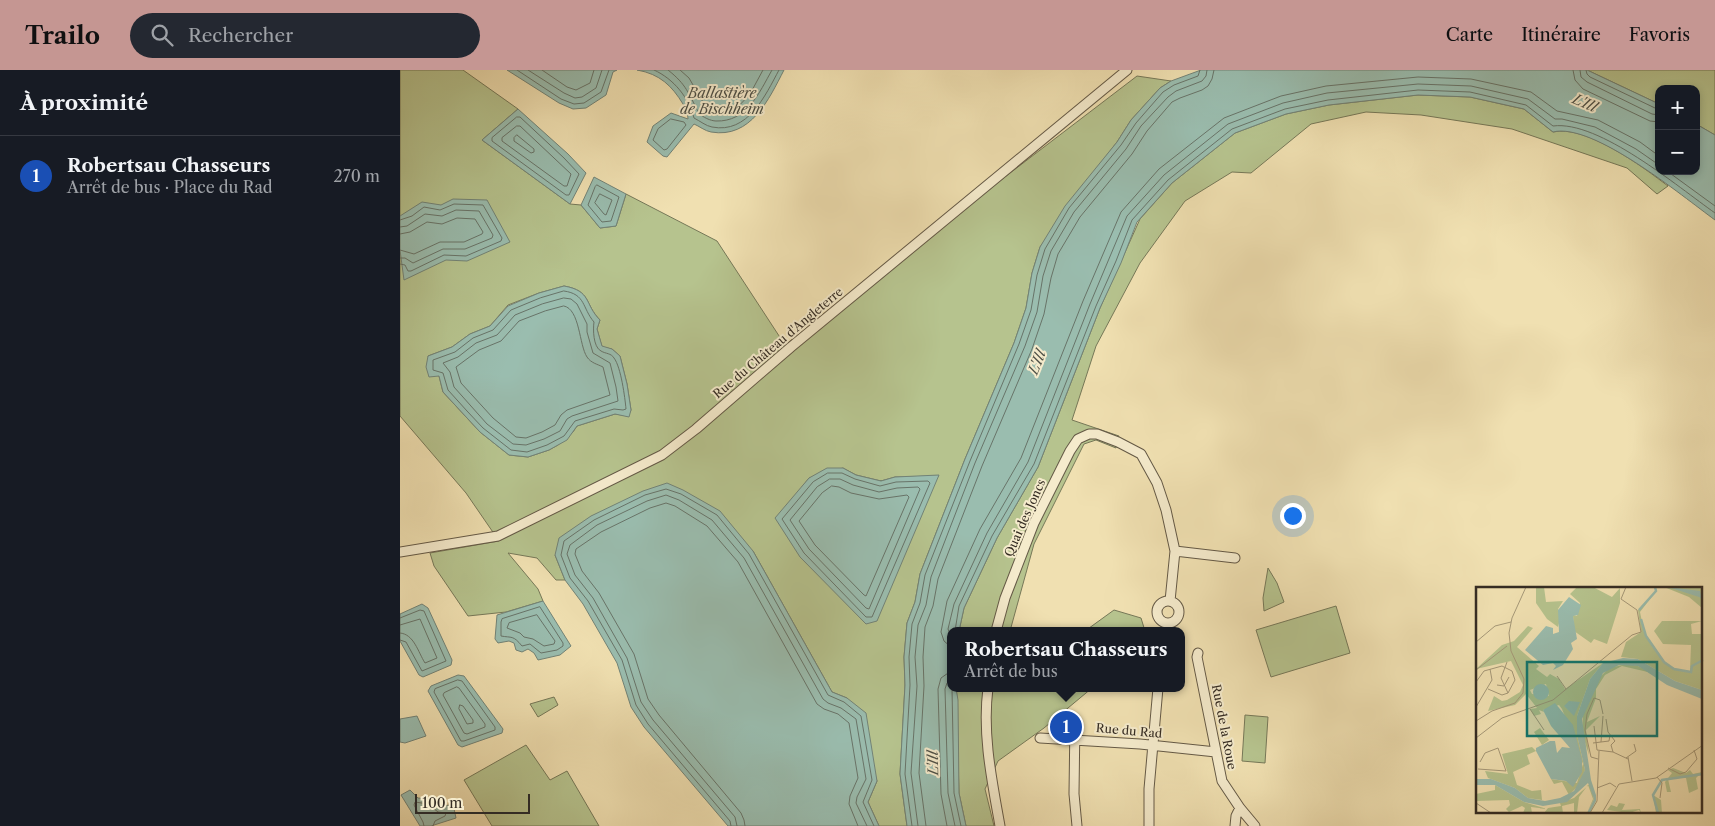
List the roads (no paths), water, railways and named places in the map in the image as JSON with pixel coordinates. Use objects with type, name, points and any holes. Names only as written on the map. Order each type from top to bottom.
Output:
[{"type":"street","name":"Rue du Château d'Angleterre","points":[[400,552],[498,536],[662,455],[696,429],[790,347],[1127,70]]},
{"type":"street","name":"Quai des Joncs","points":[[997,627],[1005,598],[1034,523],[1070,451],[1078,439],[1088,434],[1097,434],[1141,454],[1160,492],[1171,526],[1175,551]]},
{"type":"street","points":[[1170,601],[1175,551],[1235,558]]},
{"type":"street","points":[[1170,601],[1176,604],[1179,614],[1176,620],[1166,627],[1158,617],[1158,610],[1161,604],[1170,601]]},
{"type":"street","name":"Rue de la Roue","points":[[1198,653],[1197,657],[1222,781],[1255,826]]},
{"type":"street","points":[[988,692],[986,704],[990,766],[1000,826]]},
{"type":"street","points":[[1149,826],[1149,789],[1158,692]]},
{"type":"street","points":[[1076,719],[1074,794],[1077,826]]},
{"type":"street","name":"Rue du Rad","points":[[1040,738],[1153,745],[1216,752]]},
{"type":"street","points":[[1235,826],[1236,816],[1240,808]]},
{"type":"water","points":[[507,70],[617,70],[613,72],[606,95],[586,108],[573,109],[559,103]]},
{"type":"water","name":"Ballastière de Bischheim","points":[[637,70],[784,70],[765,104],[748,123],[725,133],[711,132],[694,124],[667,157],[663,156],[647,142],[653,126],[671,113],[688,119],[687,111],[670,86],[652,74]]},
{"type":"water","name":"L'Ill","points":[[1201,70],[1587,70],[1655,102],[1655,175],[1700,175],[1700,126],[1715,135],[1715,220],[1660,179],[1613,149],[1591,138],[1570,132],[1553,132],[1524,109],[1470,97],[1418,95],[1329,105],[1286,114],[1235,133],[1172,183],[1137,222],[1121,263],[1100,308],[1038,467],[997,538],[964,608],[960,627],[947,627],[947,692],[957,692],[958,700],[959,793],[966,826],[907,826],[900,774],[905,685],[904,657],[907,623],[915,602],[920,574],[965,459],[1014,343],[1026,308],[1032,273],[1040,247],[1065,206],[1117,142],[1131,120],[1160,88],[1171,81]]},
{"type":"water","points":[[518,109],[586,173],[570,204],[482,140]]},
{"type":"water","points":[[594,177],[626,194],[616,226],[600,228],[581,205]]},
{"type":"water","points":[[453,199],[487,200],[510,242],[467,261],[446,260],[404,280],[400,250],[400,216],[422,202],[441,205]]},
{"type":"water","points":[[564,286],[573,288],[583,295],[600,320],[597,329],[602,346],[612,349],[620,356],[631,410],[629,417],[615,414],[577,426],[567,440],[549,450],[528,457],[509,455],[480,432],[443,392],[439,376],[429,377],[426,367],[428,356],[452,347],[470,334],[490,326],[508,306],[539,293]]},
{"type":"water","points":[[827,468],[843,468],[856,475],[881,481],[895,477],[939,475],[877,621],[866,624],[800,557],[775,518],[809,478]]},
{"type":"water","points":[[667,483],[720,511],[753,551],[832,692],[847,698],[866,713],[877,781],[868,802],[879,826],[728,826],[644,727],[631,707],[617,663],[583,604],[565,580],[555,555],[559,538],[591,516],[643,491]]},
{"type":"water","points":[[543,601],[571,646],[560,655],[538,660],[534,653],[528,649],[522,652],[516,650],[514,643],[509,641],[498,643],[495,639],[497,615]]},
{"type":"water","points":[[422,604],[428,608],[452,660],[451,665],[423,677],[419,675],[400,641],[400,614]]},
{"type":"water","points":[[458,675],[464,676],[503,729],[502,733],[462,747],[458,745],[428,691],[431,686]]},
{"type":"water","points":[[417,716],[426,736],[405,743],[400,742],[400,719]]},
{"type":"water","points":[[410,790],[418,798],[430,799],[440,807],[453,804],[456,818],[431,826],[420,826],[401,795]]},
{"type":"place","name":"Robertsau Chasseurs","points":[[1066,727]]}]
